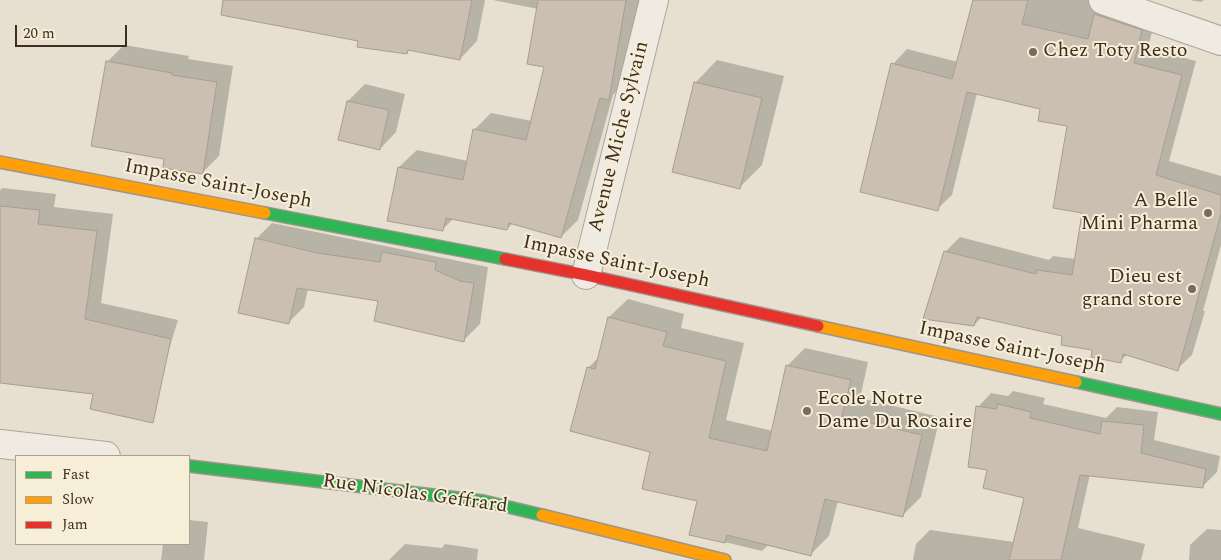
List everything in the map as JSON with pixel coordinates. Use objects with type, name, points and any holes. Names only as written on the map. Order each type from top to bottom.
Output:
[{"type":"street","name":"Avenue Miche Sylvain","points":[[586,275],[654,0]]},
{"type":"street","points":[[1103,0],[1221,41]]},
{"type":"street","name":"Impasse Saint-Joseph","points":[[0,162],[586,275],[1221,414]]},
{"type":"street","points":[[0,444],[97,455]]},
{"type":"street","name":"Rue Nicolas Geffrard","points":[[190,466],[483,500],[725,560]]},
{"type":"building","points":[[223,0],[472,0],[460,60],[408,50],[407,54],[357,47],[358,41],[221,15]]},
{"type":"building","points":[[538,0],[626,0],[609,100],[600,98],[561,238],[509,223],[507,230],[446,218],[443,231],[387,221],[398,167],[463,180],[473,129],[526,140],[544,67],[527,64]]},
{"type":"building","points":[[973,0],[1028,0],[1022,24],[1088,39],[1094,14],[1142,30],[1134,63],[1182,75],[1156,175],[1221,195],[1221,214],[1178,371],[1123,354],[1121,363],[1091,357],[1092,350],[1061,345],[1062,336],[977,317],[974,326],[923,319],[944,251],[1036,274],[1037,270],[1072,275],[1082,213],[1053,208],[1067,126],[1038,121],[1040,109],[967,92],[938,211],[860,192],[891,63],[952,79]]},
{"type":"building","points":[[106,61],[217,82],[203,174],[163,168],[164,159],[91,146]]},
{"type":"building","points":[[694,82],[762,98],[740,189],[672,172]]},
{"type":"building","points":[[347,101],[389,110],[380,150],[338,140]]},
{"type":"building","points":[[0,206],[40,210],[38,224],[97,231],[85,319],[171,339],[153,423],[90,409],[93,394],[0,383]]},
{"type":"building","points":[[255,238],[317,253],[380,262],[382,252],[436,262],[435,270],[460,281],[474,283],[464,342],[374,321],[378,301],[297,288],[289,324],[238,313]]},
{"type":"building","points":[[608,317],[667,332],[663,346],[726,361],[709,438],[767,451],[786,365],[851,380],[842,416],[922,435],[903,517],[825,499],[811,556],[727,535],[725,543],[689,535],[697,501],[642,489],[650,452],[570,431],[587,367],[595,369]]},
{"type":"building","points":[[998,404],[1031,412],[1030,418],[1100,434],[1102,421],[1144,425],[1141,453],[1206,469],[1203,488],[1080,475],[1061,560],[1009,560],[1024,498],[983,488],[987,470],[968,467],[976,406],[996,409]]},
{"type":"traffic: fast","points":[[265,213],[505,259]]},
{"type":"traffic: fast","points":[[1076,382],[1221,414]]},
{"type":"traffic: fast","points":[[190,466],[483,501],[542,515]]},
{"type":"traffic: slow","points":[[0,162],[265,213]]},
{"type":"traffic: slow","points":[[818,326],[1076,382]]},
{"type":"traffic: slow","points":[[542,515],[725,560]]},
{"type":"traffic: jam","points":[[505,259],[818,326]]},
{"type":"place","name":"Chez Toty Resto","points":[[1033,52]]},
{"type":"place","name":"A Belle Mini Pharma","points":[[1208,213]]},
{"type":"place","name":"Dieu est grand store","points":[[1192,289]]},
{"type":"place","name":"Ecole Notre Dame Du Rosaire","points":[[807,411]]}]
